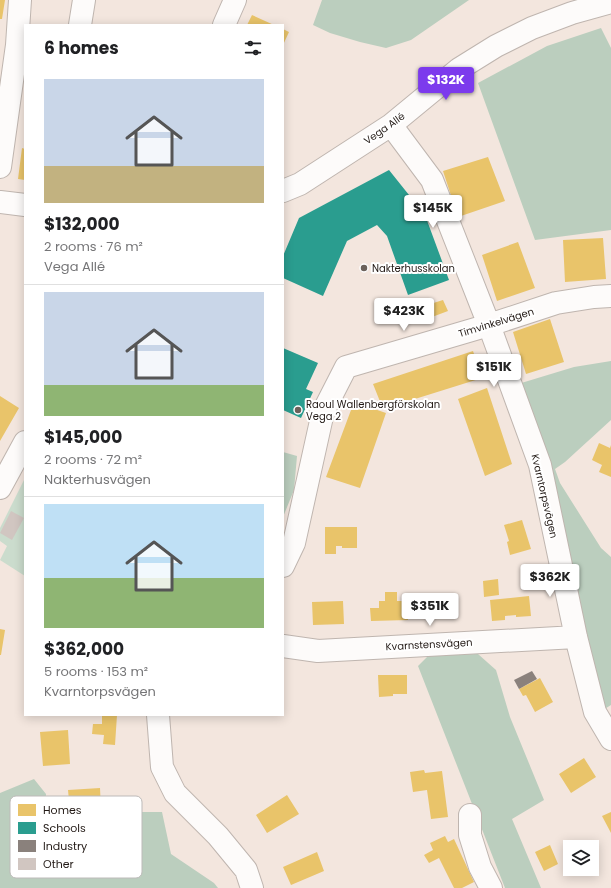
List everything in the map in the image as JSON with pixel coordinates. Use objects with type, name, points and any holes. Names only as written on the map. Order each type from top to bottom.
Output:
[{"type":"street","points":[[0,167],[21,46],[20,0]]},
{"type":"street","points":[[80,24],[84,0]]},
{"type":"street","points":[[224,24],[235,0]]},
{"type":"street","name":"Vega Allé","points":[[284,191],[300,184],[391,125],[459,69],[496,46],[532,28],[605,2]]},
{"type":"street","name":"Kvarntorpsvägen","points":[[391,125],[432,180],[489,325],[540,465],[576,637],[595,712],[611,739]]},
{"type":"street","points":[[0,202],[24,205]]},
{"type":"street","name":"Timvinkelvägen","points":[[284,564],[294,543],[323,412],[346,366],[489,325],[556,303],[611,296]]},
{"type":"street","points":[[0,488],[24,444]]},
{"type":"street","name":"Kvarnstensvägen","points":[[284,646],[318,651],[576,637]]},
{"type":"street","points":[[158,716],[162,767],[175,793],[218,836],[246,870],[252,888]]},
{"type":"street","points":[[470,815],[470,834],[480,866],[491,888]]},
{"type":"green space","points":[[322,0],[469,0],[411,40],[386,48],[330,33],[313,25]]},
{"type":"green space","points":[[601,28],[611,48],[611,230],[535,240],[478,83],[547,46]]},
{"type":"green space","points":[[611,361],[611,420],[565,462],[555,469],[560,483],[601,548],[611,557],[611,705],[603,710],[518,384],[574,367]]},
{"type":"green space","points":[[284,452],[297,456],[294,490],[284,515]]},
{"type":"green space","points":[[24,480],[24,575],[0,560],[7,546],[0,541],[0,528]]},
{"type":"green space","points":[[478,654],[496,670],[510,717],[544,800],[512,819],[541,888],[505,888],[418,666],[429,655]]},
{"type":"green space","points":[[34,779],[46,794],[46,796],[10,796],[10,878],[142,878],[142,812],[162,812],[171,854],[214,883],[218,888],[0,888],[0,793]]},
{"type":"building: Homes","points":[[0,0],[5,0],[2,19],[0,19]]},
{"type":"building: Homes","points":[[252,15],[272,24],[248,24]]},
{"type":"building: Homes","points":[[284,30],[289,32],[284,43]]},
{"type":"building: Homes","points":[[22,148],[24,149],[24,180],[18,179]]},
{"type":"building: Homes","points":[[488,157],[505,201],[458,217],[443,171]]},
{"type":"building: Homes","points":[[603,238],[606,279],[565,282],[563,240]]},
{"type":"building: Homes","points":[[518,242],[535,288],[497,301],[482,255]]},
{"type":"building: Homes","points":[[443,300],[448,311],[432,317],[427,305]]},
{"type":"building: Homes","points":[[550,319],[564,362],[526,374],[513,332]]},
{"type":"building: Homes","points":[[473,351],[482,378],[383,409],[373,384]]},
{"type":"building: Homes","points":[[487,388],[512,464],[485,476],[458,399]]},
{"type":"building: Homes","points":[[0,396],[19,408],[0,441]]},
{"type":"building: Homes","points":[[354,402],[386,413],[360,488],[326,477]]},
{"type":"building: Homes","points":[[599,443],[610,448],[611,445],[611,477],[599,472],[602,465],[592,460]]},
{"type":"building: Homes","points":[[522,520],[531,549],[510,555],[507,542],[509,541],[504,525]]},
{"type":"building: Homes","points":[[325,527],[357,527],[357,548],[342,548],[342,546],[336,546],[336,554],[325,554]]},
{"type":"building: Homes","points":[[498,579],[499,595],[484,597],[483,581]]},
{"type":"building: Homes","points":[[385,592],[397,592],[397,601],[408,601],[408,620],[371,621],[370,608],[379,608],[379,601],[385,601]]},
{"type":"building: Homes","points":[[529,596],[531,616],[505,616],[505,620],[492,621],[490,600]]},
{"type":"building: Homes","points":[[343,601],[344,624],[313,625],[312,602]]},
{"type":"building: Homes","points":[[0,629],[5,630],[1,655],[0,655]]},
{"type":"building: Homes","points":[[378,675],[407,675],[407,694],[393,694],[393,696],[379,697]]},
{"type":"building: Homes","points":[[540,678],[553,702],[535,712],[526,695],[523,696],[519,689]]},
{"type":"building: Homes","points":[[102,716],[117,716],[115,745],[103,744],[104,735],[92,734],[93,724],[102,724]]},
{"type":"building: Homes","points":[[68,730],[70,764],[43,766],[40,732]]},
{"type":"building: Homes","points":[[584,758],[596,777],[571,793],[559,774]]},
{"type":"building: Homes","points":[[424,770],[425,773],[442,771],[448,817],[431,819],[427,790],[413,792],[410,772]]},
{"type":"building: Homes","points":[[100,788],[100,796],[69,796],[68,790]]},
{"type":"building: Homes","points":[[287,795],[299,814],[267,833],[256,815]]},
{"type":"building: Homes","points":[[611,812],[611,833],[602,816]]},
{"type":"building: Homes","points":[[445,836],[448,842],[454,839],[474,882],[462,888],[454,888],[439,858],[429,863],[424,855],[433,850],[430,843]]},
{"type":"building: Homes","points":[[550,845],[558,864],[544,871],[535,852]]},
{"type":"building: Homes","points":[[317,852],[324,871],[291,885],[283,867]]},
{"type":"building: Schools","points":[[389,170],[425,215],[449,280],[408,295],[387,236],[377,225],[347,241],[323,296],[284,278],[284,254],[299,218]]},
{"type":"building: Schools","points":[[284,348],[318,363],[306,389],[313,392],[301,418],[284,410]]},
{"type":"building: Industry","points":[[532,671],[537,679],[519,689],[514,680]]},
{"type":"building: Other","points":[[11,511],[24,518],[12,540],[0,533]]},
{"type":"place","name":"Nakterhusskolan","points":[[364,268]]},
{"type":"place","name":"Raoul Wallenbergförskolan Vega 2","points":[[298,410]]}]
